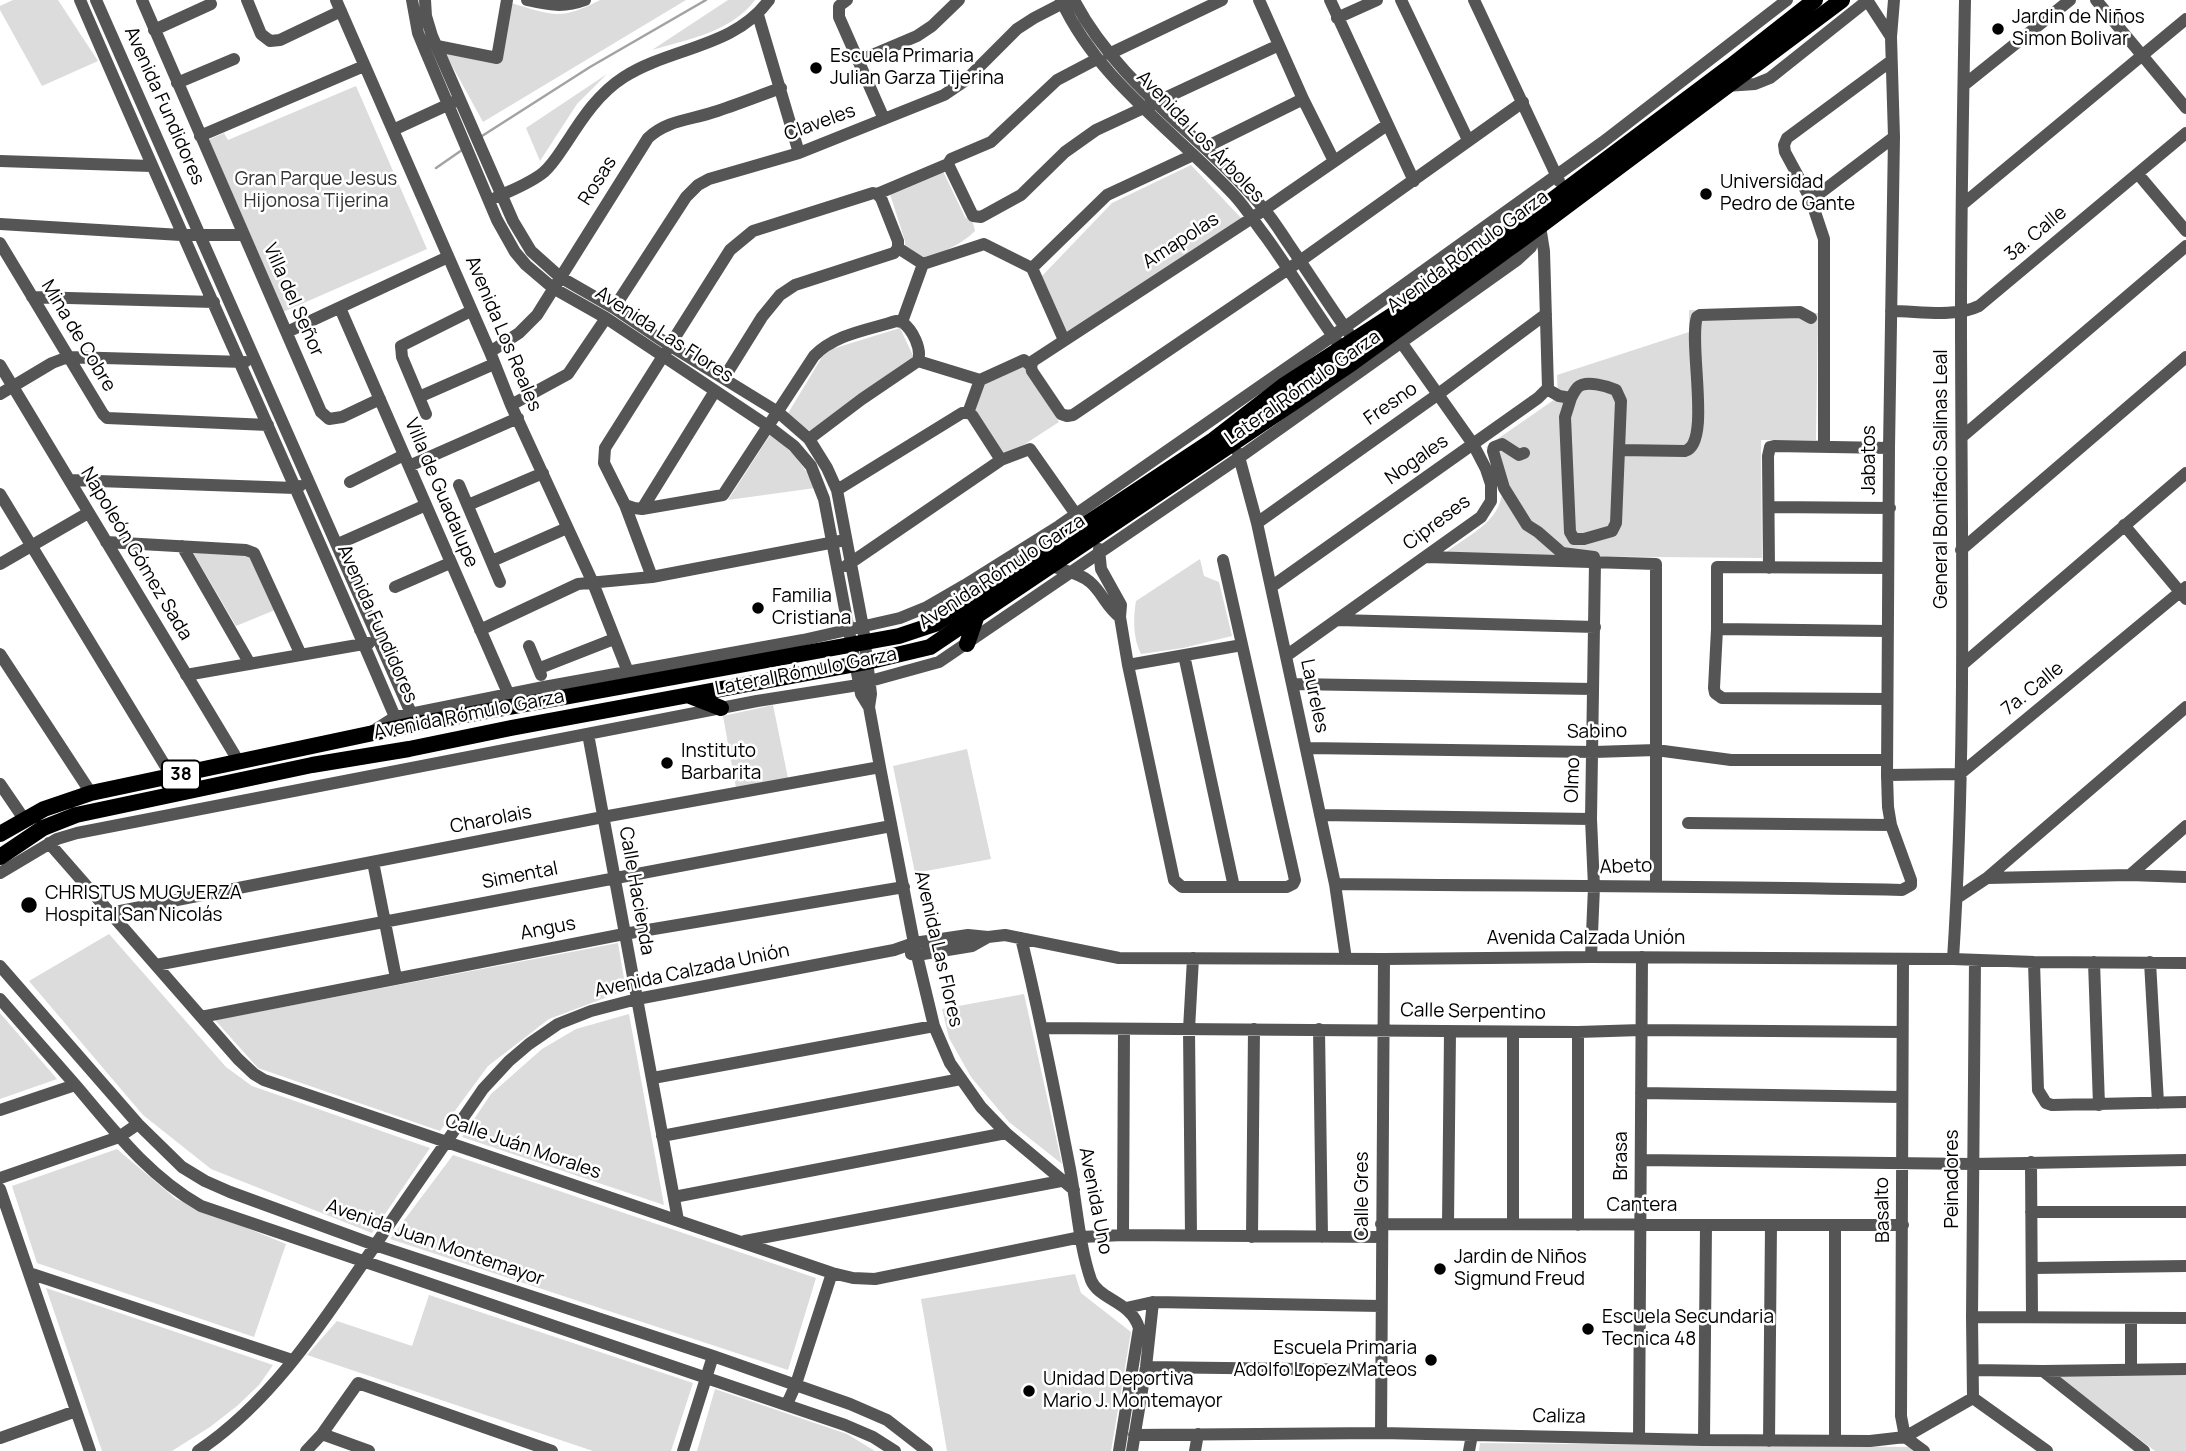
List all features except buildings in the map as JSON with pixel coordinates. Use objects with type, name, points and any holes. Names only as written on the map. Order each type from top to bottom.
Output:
[{"type":"main road","name":"Avenida Rómulo Garza","points":[[0,857],[43,828],[76,815],[312,765],[690,696],[935,624],[1040,554],[1076,521],[1212,441],[1343,338],[1439,285],[1560,184],[1731,66],[1815,0]]},
{"type":"main road","name":"Avenida Rómulo Garza","points":[[0,834],[56,804],[92,793],[369,735],[411,719],[631,678],[859,646],[930,647],[1102,532],[1238,450],[1361,363],[1842,0]]},
{"type":"main road","points":[[1040,554],[1052,530],[1076,521]]},
{"type":"main road","points":[[967,644],[976,618]]},
{"type":"main road","points":[[690,696],[722,708]]},
{"type":"main road","points":[[312,765],[389,745],[405,736],[411,719],[423,732],[438,735],[511,728]]},
{"type":"street","name":"Avenida Fundidores","points":[[80,0],[395,717],[411,719],[338,544],[96,0]]},
{"type":"street","name":"Villa del Señor","points":[[142,0],[318,408],[329,419],[342,417],[380,399]]},
{"type":"street","name":"Avenida Las Flores","points":[[412,0],[418,33],[524,243],[557,283]]},
{"type":"street","name":"Avenida Las Flores","points":[[425,0],[429,26],[489,201],[515,252],[526,265],[610,313],[794,446],[811,466],[824,499],[837,572],[859,646]]},
{"type":"street","points":[[438,46],[496,58],[507,0]]},
{"type":"street","points":[[527,0],[561,6],[585,0]]},
{"type":"street","points":[[489,201],[544,172],[588,110],[619,80],[648,64],[740,28],[758,15],[769,0]]},
{"type":"street","points":[[858,61],[917,36],[932,26],[958,0]]},
{"type":"street","points":[[652,577],[625,505],[604,463],[605,448],[730,250],[753,231],[873,193],[877,194],[948,164],[951,159],[991,142],[1058,80],[1222,0]]},
{"type":"street","points":[[1259,0],[1334,161]]},
{"type":"street","points":[[1330,0],[1414,181]]},
{"type":"street","points":[[1337,18],[1377,0]]},
{"type":"street","points":[[1401,0],[1468,140]]},
{"type":"street","points":[[1474,0],[1560,184],[1787,0]]},
{"type":"street","points":[[1726,86],[1755,83],[1770,78],[1867,0],[1891,37]]},
{"type":"street","name":"Jabatos","points":[[1894,0],[1891,37],[1894,137],[1887,775],[1891,825],[1911,880]]},
{"type":"street","name":"General Bonifacio Salinas Leal","points":[[1953,959],[1962,664],[1961,312],[1965,0]]},
{"type":"street","points":[[1964,85],[2070,0]]},
{"type":"street","points":[[2096,0],[2186,108]]},
{"type":"street","name":"Avenida Los Árboles","points":[[1067,1],[1088,27],[1103,56],[1193,155],[1236,196],[1361,363]]},
{"type":"street","name":"Claveles","points":[[511,405],[568,374],[691,191],[724,173],[799,153],[944,95],[958,87],[1017,29],[1067,1]]},
{"type":"street","points":[[248,3],[261,34],[270,41],[280,40],[338,5]]},
{"type":"street","points":[[843,3],[839,17],[884,119]]},
{"type":"street","points":[[154,30],[211,4]]},
{"type":"street","name":"Avenida Los Reales","points":[[338,5],[511,405],[593,583],[631,678]]},
{"type":"street","points":[[758,15],[799,153]]},
{"type":"street","points":[[1963,204],[2186,19]]},
{"type":"street","points":[[948,164],[973,216],[981,218],[1021,195],[1065,152],[1096,130],[1279,45]]},
{"type":"street","points":[[177,83],[234,59]]},
{"type":"street","points":[[1824,447],[1825,250],[1822,231],[1811,200],[1785,152],[1784,145],[1787,138],[1891,61]]},
{"type":"street","points":[[200,136],[364,66]]},
{"type":"street","name":"Rosas","points":[[419,397],[492,358],[528,325],[648,138],[655,132],[668,124],[710,114],[780,88]]},
{"type":"street","points":[[1206,147],[1303,99]]},
{"type":"street","points":[[393,130],[454,102]]},
{"type":"street","points":[[918,361],[979,380],[1024,360],[1031,366],[1060,414],[1073,415],[1289,269],[1523,102]]},
{"type":"street","name":"Avenida Los Árboles","points":[[1150,106],[1206,147],[1264,208],[1300,261],[1343,338]]},
{"type":"street","name":"Amapolas","points":[[1031,366],[1033,361],[1252,218],[1387,125]]},
{"type":"street","name":"3a. Calle","points":[[1891,311],[1961,312],[1985,302],[2186,133]]},
{"type":"street","points":[[1811,200],[1894,137]]},
{"type":"street","points":[[1032,268],[1107,195],[1193,155]]},
{"type":"street","points":[[0,161],[151,166]]},
{"type":"street","points":[[2138,174],[2186,231]]},
{"type":"street","points":[[724,378],[762,317],[780,295],[795,285],[894,253],[898,248],[898,241],[877,194]]},
{"type":"street","points":[[0,224],[181,235],[243,234]]},
{"type":"street","points":[[1539,227],[1543,241],[1547,389],[1559,396],[1571,398]]},
{"type":"street","name":"Lateral Rómulo Garza","points":[[1361,363],[1401,342],[1529,250],[1539,227]]},
{"type":"street","name":"Mina de Cobre","points":[[0,243],[107,418],[268,425]]},
{"type":"street","points":[[923,264],[984,244],[1032,268],[1065,340]]},
{"type":"street","points":[[1963,436],[2186,246]]},
{"type":"street","points":[[898,248],[923,264]]},
{"type":"street","points":[[287,332],[448,257]]},
{"type":"street","points":[[902,322],[923,264]]},
{"type":"street","points":[[32,297],[214,302]]},
{"type":"street","name":"Villa de Guadalupe","points":[[340,308],[508,693]]},
{"type":"street","points":[[426,414],[400,349],[408,341],[471,311]]},
{"type":"street","points":[[1619,450],[1685,451],[1691,450],[1694,445],[1698,435],[1694,336],[1697,317],[1800,312],[1811,318]]},
{"type":"street","name":"Fresno","points":[[1257,523],[1546,314]]},
{"type":"street","points":[[625,505],[642,509],[719,497],[726,493],[814,356],[825,345],[896,321],[907,325],[919,349],[918,361],[809,439]]},
{"type":"street","name":"Cipreses","points":[[1286,656],[1481,517],[1492,501],[1489,475],[1473,444],[1401,342]]},
{"type":"street","name":"Avenida Las Flores","points":[[665,351],[724,378],[778,412],[809,439],[827,468],[837,490],[850,563],[864,683],[861,695],[869,707],[915,949],[934,1027],[950,1063],[972,1097],[1006,1133],[1074,1191]]},
{"type":"street","points":[[0,394],[52,363],[68,357],[257,361]]},
{"type":"street","points":[[1961,550],[2186,357]]},
{"type":"street","name":"Napoleón Gómez Sada","points":[[0,365],[239,762]]},
{"type":"street","points":[[968,413],[979,380]]},
{"type":"street","points":[[1584,384],[1616,390],[1620,401],[1619,450],[1616,523],[1612,531],[1574,539],[1570,532],[1565,417],[1576,388],[1584,384]]},
{"type":"street","name":"Nogales","points":[[1271,587],[1547,389]]},
{"type":"street","points":[[642,509],[715,391]]},
{"type":"street","points":[[837,490],[962,413],[972,415],[1001,460]]},
{"type":"street","points":[[350,482],[518,418]]},
{"type":"street","points":[[1524,453],[1516,454],[1502,444],[1494,447],[1493,451],[1504,488],[1527,525],[1562,553],[1594,560]]},
{"type":"street","points":[[1769,568],[1770,447],[1889,448]]},
{"type":"street","points":[[837,572],[1001,460],[1030,449],[1076,521]]},
{"type":"street","name":"Lateral Rómulo Garza","points":[[0,873],[49,843],[97,828],[864,683],[939,662],[1070,574],[1238,450]]},
{"type":"street","name":"Laureles","points":[[1238,450],[1293,684],[1335,884],[1346,959]]},
{"type":"street","points":[[468,505],[543,473]]},
{"type":"street","points":[[1962,664],[2186,473]]},
{"type":"street","points":[[70,480],[295,488],[310,483]]},
{"type":"street","points":[[459,485],[500,582]]},
{"type":"street","points":[[0,494],[172,777]]},
{"type":"street","points":[[338,544],[426,505]]},
{"type":"street","points":[[1769,507],[1889,508]]},
{"type":"street","points":[[0,564],[88,513]]},
{"type":"street","points":[[2124,525],[2184,593]]},
{"type":"street","points":[[492,561],[567,528]]},
{"type":"street","name":"Lateral Rómulo Garza","points":[[859,646],[900,618],[927,607],[1052,530]]},
{"type":"street","points":[[1102,532],[1098,554],[1101,569],[1120,603],[1128,665],[1174,880],[1182,887],[1287,887],[1295,880],[1223,560]]},
{"type":"street","name":"Olmo","points":[[1591,957],[1594,887],[1591,820],[1594,752],[1594,560],[1599,548],[1598,535]]},
{"type":"street","points":[[480,630],[578,584],[652,577],[832,541],[846,541]]},
{"type":"street","points":[[106,542],[246,550],[254,553],[301,655]]},
{"type":"street","points":[[182,546],[250,664]]},
{"type":"street","points":[[1427,557],[1594,560],[1656,564],[1656,885]]},
{"type":"street","points":[[395,587],[450,563]]},
{"type":"street","points":[[1052,566],[1078,575],[1093,584],[1109,608],[1120,617]]},
{"type":"street","points":[[1887,698],[1723,698],[1715,693],[1714,688],[1717,567],[1888,568]]},
{"type":"street","name":"7a. Calle","points":[[1960,774],[2184,593]]},
{"type":"street","points":[[1338,620],[1595,627]]},
{"type":"street","points":[[1717,629],[1888,631]]},
{"type":"street","points":[[540,668],[614,639]]},
{"type":"street","points":[[187,675],[379,641]]},
{"type":"street","points":[[1128,665],[1242,645]]},
{"type":"street","points":[[529,646],[540,668],[544,687]]},
{"type":"street","points":[[0,654],[92,793]]},
{"type":"street","points":[[1184,655],[1234,887]]},
{"type":"street","points":[[411,719],[508,693],[631,678]]},
{"type":"street","points":[[1293,684],[1593,689]]},
{"type":"street","points":[[1956,898],[1987,878],[2186,707]]},
{"type":"street","points":[[369,735],[395,717]]},
{"type":"street","name":"Calle Hacienda","points":[[588,734],[678,1220]]},
{"type":"street","name":"Sabino","points":[[1306,748],[1594,752],[1656,750],[1731,760],[1887,760]]},
{"type":"street","name":"Charolais","points":[[110,913],[603,817],[880,767]]},
{"type":"street","points":[[1887,775],[1960,774]]},
{"type":"street","points":[[0,784],[24,819]]},
{"type":"street","points":[[1320,815],[1591,820]]},
{"type":"street","points":[[1688,823],[1891,825]]},
{"type":"street","name":"Simental","points":[[156,965],[891,826]]},
{"type":"street","points":[[2130,875],[2186,826]]},
{"type":"street","name":"Calle Juán Morales","points":[[49,843],[247,1068],[264,1080],[832,1273],[853,1279],[876,1279],[1081,1237],[1382,1237]]},
{"type":"street","points":[[373,862],[396,978]]},
{"type":"street","points":[[1987,878],[2130,875],[2186,877]]},
{"type":"street","name":"Abeto","points":[[1335,884],[1594,887],[1656,885],[1902,890],[1911,885],[1911,880]]},
{"type":"street","name":"Angus","points":[[201,1017],[624,934],[904,887]]},
{"type":"street","name":"Avenida Calzada Unión","points":[[198,1451],[251,1410],[292,1360],[364,1262],[483,1089],[509,1061],[558,1024],[614,1004],[894,950],[915,949],[972,935],[1005,935],[1113,958],[1642,957],[2186,963]]},
{"type":"street","name":"Avenida Uno","points":[[1021,938],[1043,1028],[1081,1237],[1094,1285],[1126,1308]]},
{"type":"street","name":"Brasa","points":[[1639,1438],[1642,957]]},
{"type":"street","points":[[1191,1237],[1189,1029],[1192,958]]},
{"type":"street","name":"Calle Gres","points":[[1381,1433],[1384,959]]},
{"type":"street","name":"Basalto","points":[[1903,959],[1900,1416],[1905,1437]]},
{"type":"street","name":"Peinadores","points":[[1973,1398],[1975,960]]},
{"type":"street","points":[[2034,962],[2038,1090],[2046,1103],[2099,1105],[2186,1102]]},
{"type":"street","points":[[2094,962],[2099,1105]]},
{"type":"street","points":[[2150,962],[2158,1104]]},
{"type":"street","name":"Avenida Juan Montemayor","points":[[0,966],[138,1124],[182,1167],[205,1181],[375,1245],[850,1404],[887,1420],[927,1451]]},
{"type":"street","name":"Avenida Juan Montemayor","points":[[0,999],[152,1171],[178,1193],[201,1206],[787,1404],[860,1430],[895,1451]]},
{"type":"street","points":[[653,1078],[934,1027]]},
{"type":"street","name":"Calle Serpentino","points":[[1043,1028],[1450,1032],[1902,1032]]},
{"type":"street","points":[[1123,1235],[1124,1029]]},
{"type":"street","points":[[1252,1237],[1254,1029]]},
{"type":"street","points":[[1319,1029],[1322,1237]]},
{"type":"street","points":[[1448,1224],[1450,1032]]},
{"type":"street","points":[[1513,1032],[1513,1224]]},
{"type":"street","points":[[1578,1032],[1578,1225]]},
{"type":"street","points":[[662,1136],[961,1079]]},
{"type":"street","points":[[0,1110],[75,1085]]},
{"type":"street","points":[[1641,1093],[1902,1097]]},
{"type":"street","points":[[0,1178],[120,1137],[138,1124]]},
{"type":"street","points":[[674,1197],[1006,1133]]},
{"type":"street","points":[[1641,1160],[1973,1164],[2186,1160]]},
{"type":"street","points":[[2031,1162],[2032,1317]]},
{"type":"street","points":[[743,1242],[1061,1181]]},
{"type":"street","points":[[0,1189],[90,1451]]},
{"type":"street","points":[[2031,1212],[2186,1212]]},
{"type":"street","name":"Cantera","points":[[1381,1224],[1903,1225]]},
{"type":"street","points":[[1704,1440],[1706,1225]]},
{"type":"street","points":[[1769,1441],[1771,1225]]},
{"type":"street","points":[[1835,1441],[1836,1225]]},
{"type":"street","points":[[2032,1268],[2186,1266]]},
{"type":"street","points":[[29,1273],[292,1360]]},
{"type":"street","points":[[787,1404],[832,1273]]},
{"type":"street","points":[[1119,1451],[1139,1328],[1137,1321],[1126,1308],[1153,1302],[1381,1306]]},
{"type":"street","points":[[1132,1451],[1146,1367],[1153,1302]]},
{"type":"street","points":[[1972,1317],[2186,1318]]},
{"type":"street","points":[[2131,1318],[2131,1368]]},
{"type":"street","points":[[683,1451],[713,1356]]},
{"type":"street","points":[[1146,1367],[1380,1370]]},
{"type":"street","points":[[1973,1370],[2186,1369]]},
{"type":"street","points":[[2043,1371],[2144,1451]]},
{"type":"street","points":[[306,1451],[322,1434],[358,1383],[552,1451]]},
{"type":"street","points":[[1973,1398],[2048,1451]]},
{"type":"street","name":"Caliza","points":[[1134,1435],[1381,1433],[1870,1441],[1905,1437],[1973,1398]]},
{"type":"street","points":[[0,1438],[76,1411]]},
{"type":"street","points":[[322,1434],[369,1451]]},
{"type":"street","points":[[1195,1451],[1198,1434]]},
{"type":"street","points":[[1469,1451],[1472,1434]]},
{"type":"street","points":[[1905,1437],[1924,1451]]},
{"type":"green space","points":[[13,0],[58,0],[98,61],[42,86],[0,10],[0,6]]},
{"type":"green space","points":[[600,0],[686,0],[483,122],[444,51],[500,64],[511,3],[556,14],[575,11]]},
{"type":"green space","points":[[728,0],[755,0],[734,20],[722,27],[652,50]]},
{"type":"green space","points":[[607,74],[577,104],[540,161],[526,128]]},
{"type":"green space","name":"Gran Parque Jesus Hijonosa Tijerina","points":[[356,86],[427,249],[283,312],[208,140],[224,133],[228,140]]},
{"type":"green space","points":[[1191,165],[1242,219],[1069,336],[1042,276],[1112,203]]},
{"type":"green space","points":[[941,167],[965,217],[973,223],[975,231],[957,244],[924,260],[905,246],[889,191]]},
{"type":"green space","points":[[1689,310],[1818,313],[1816,440],[1761,440],[1762,558],[1445,553],[1476,532],[1493,516],[1498,506],[1502,495],[1502,482],[1486,447],[1558,397],[1557,375],[1689,332]]},
{"type":"green space","points":[[900,328],[916,362],[811,432],[787,415],[822,357],[832,349]]},
{"type":"green space","points":[[1024,361],[1026,371],[1059,422],[1005,457],[973,406],[978,388]]},
{"type":"green space","points":[[770,435],[796,458],[815,488],[728,500]]},
{"type":"green space","points":[[192,551],[252,553],[275,610],[236,626]]},
{"type":"green space","points":[[1200,559],[1204,576],[1219,582],[1232,636],[1183,648],[1141,654],[1134,628],[1136,601]]},
{"type":"green space","points":[[773,705],[788,778],[736,788],[723,716]]},
{"type":"green space","points":[[967,749],[991,859],[915,873],[893,766]]},
{"type":"green space","points":[[109,934],[226,1067],[252,1086],[430,1148],[372,1233],[211,1169],[143,1115],[29,981]]},
{"type":"green space","points":[[618,943],[626,990],[549,1019],[488,1066],[440,1131],[258,1068],[215,1020]]},
{"type":"green space","points":[[1024,994],[1062,1164],[1009,1122],[971,1077],[949,1038],[942,1009]]},
{"type":"green space","points":[[0,1013],[57,1079],[0,1099]]},
{"type":"green space","points":[[629,1014],[664,1205],[462,1137],[491,1094],[542,1049],[576,1029]]},
{"type":"green space","points":[[117,1149],[176,1199],[286,1244],[254,1337],[37,1263],[12,1186]]},
{"type":"green space","points":[[453,1155],[816,1278],[788,1370],[390,1239]]},
{"type":"green space","name":"Unidad Deportiva Mario J. Montemayor","points":[[1075,1274],[1081,1293],[1131,1332],[1111,1451],[947,1451],[921,1299]]},
{"type":"green space","points":[[46,1288],[273,1365],[259,1385],[237,1406],[172,1451],[102,1451]]},
{"type":"green space","points":[[429,1295],[693,1383],[671,1451],[593,1451],[307,1355],[337,1321],[412,1346]]},
{"type":"green space","points":[[2055,1374],[2186,1374],[2186,1451],[2155,1451]]},
{"type":"green space","points":[[715,1389],[847,1434],[875,1451],[697,1451]]},
{"type":"green space","points":[[1480,1443],[1912,1447],[1917,1451],[1479,1451]]},
{"type":"waterway","points":[[482,136],[590,67],[706,0]]},
{"type":"waterway","points":[[436,168],[462,150]]},
{"type":"place","name":"Jardin de Niños Simon Bolivar","points":[[1998,29]]},
{"type":"place","name":"Escuela Primaria Julian Garza Tijerina","points":[[816,68]]},
{"type":"place","name":"Universidad Pedro de Gante","points":[[1706,194]]},
{"type":"place","name":"Familia Cristiana","points":[[758,608]]},
{"type":"place","name":"Instituto Barbarita","points":[[667,763]]},
{"type":"place","name":"CHRISTUS MUGUERZA Hospital San Nicolás","points":[[29,905]]},
{"type":"place","name":"Jardin de Niños Sigmund Freud","points":[[1440,1269]]},
{"type":"place","name":"Escuela Secundaria Tecnica 48","points":[[1588,1329]]},
{"type":"place","name":"Escuela Primaria Adolfo Lopez Mateos","points":[[1431,1360]]},
{"type":"place","name":"Unidad Deportiva Mario J. Montemayor","points":[[1029,1391]]}]
